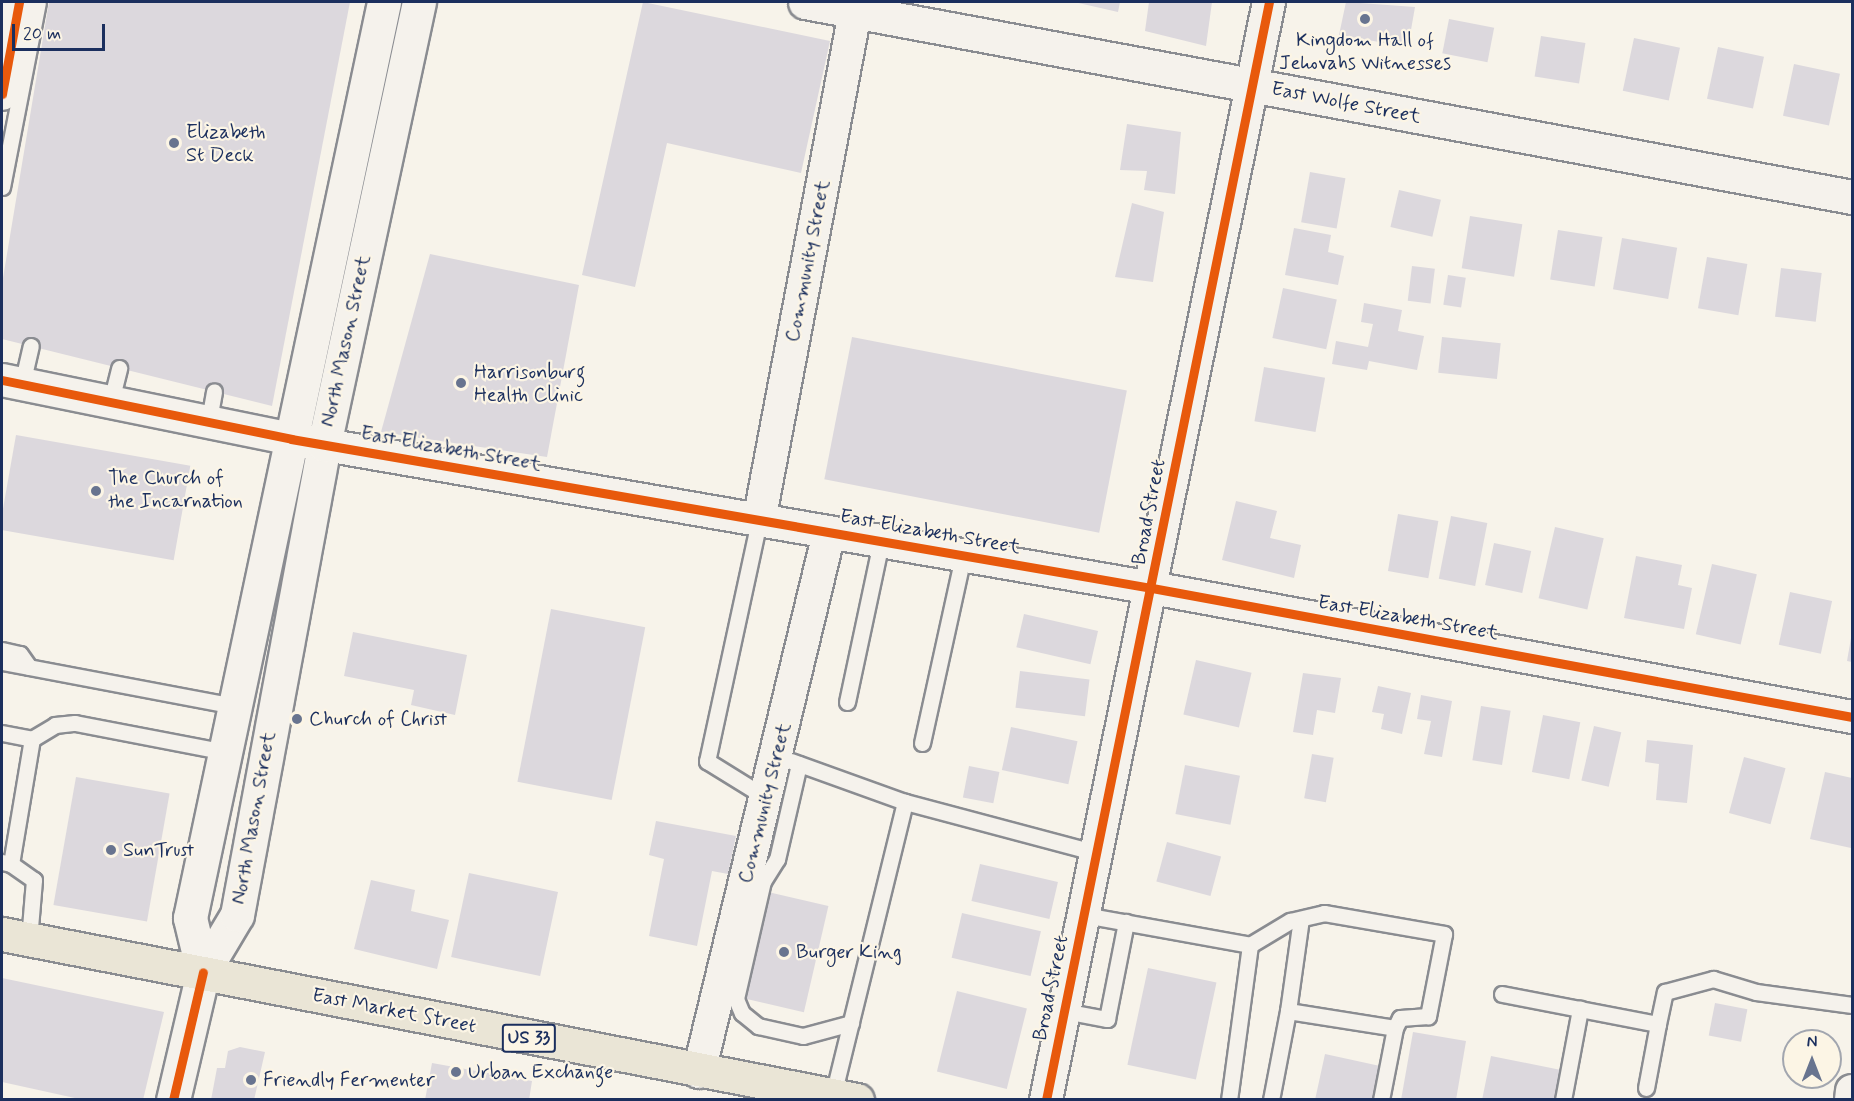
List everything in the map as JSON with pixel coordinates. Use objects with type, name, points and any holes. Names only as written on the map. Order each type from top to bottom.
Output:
[{"type":"main road","name":"North Mason Street","points":[[203,972],[190,918],[384,2]]},
{"type":"main road","name":"North Mason Street","points":[[203,972],[237,915],[324,445],[419,2]]},
{"type":"main road","name":"East Wolfe Street","points":[[805,2],[856,6],[1253,85],[1852,197]]},
{"type":"main road","name":"East Market Street","points":[[15,937],[203,972],[699,1072],[845,1097]]},
{"type":"main road","points":[[173,1100],[203,972]]},
{"type":"street","points":[[2,94],[19,2]]},
{"type":"street","name":"Broad Street","points":[[1046,1100],[1152,588],[1269,2]]},
{"type":"street","name":"Community Street","points":[[759,521],[856,6]]},
{"type":"street","name":"East Elizabeth Street","points":[[12,382],[111,401],[211,405],[291,439],[1152,588],[1852,717]]},
{"type":"street","name":"Community Street","points":[[699,1072],[767,798],[788,760],[829,533]]},
{"type":"street","points":[[1851,1100],[1852,1091]]},
{"type":"lane","points":[[2,187],[38,2]]},
{"type":"lane","points":[[12,382],[31,346]]},
{"type":"lane","points":[[111,401],[119,368]]},
{"type":"lane","points":[[759,521],[708,761],[767,798]]},
{"type":"lane","points":[[847,702],[881,542]]},
{"type":"lane","points":[[922,743],[963,556]]},
{"type":"lane","points":[[2,650],[20,654],[29,667]]},
{"type":"lane","points":[[2,662],[234,706]]},
{"type":"lane","points":[[2,733],[32,739],[55,724],[75,723],[225,752]]},
{"type":"lane","points":[[15,937],[34,880],[6,863],[32,739]]},
{"type":"lane","points":[[851,1023],[803,1036],[758,1026],[742,1013],[736,999],[763,881],[777,859],[788,760],[905,802],[1097,853]]},
{"type":"lane","points":[[845,1097],[851,1023],[905,802]]},
{"type":"lane","points":[[1084,915],[1250,945],[1301,919],[1324,913],[1444,934],[1428,1016],[1400,1018],[1395,1028],[1382,1100]]},
{"type":"lane","points":[[1271,1100],[1288,1011],[1301,919]]},
{"type":"lane","points":[[1064,1011],[1107,1019],[1126,922]]},
{"type":"lane","points":[[1229,1100],[1250,945]]},
{"type":"lane","points":[[1646,1088],[1665,992],[1713,979],[1756,992],[1852,1005]]},
{"type":"lane","points":[[1502,994],[1658,1024]]},
{"type":"lane","points":[[1563,1100],[1580,1009]]},
{"type":"lane","points":[[1288,1011],[1395,1028]]},
{"type":"building","name":"Elizabeth St Deck","points":[[49,2],[350,2],[272,406],[2,339],[2,284]]},
{"type":"building","points":[[643,2],[830,41],[801,173],[667,143],[635,287],[582,275]]},
{"type":"building","points":[[1074,2],[1120,2],[1118,12]]},
{"type":"building","points":[[1149,2],[1212,2],[1206,46],[1145,31]]},
{"type":"building","points":[[1346,2],[1415,7],[1408,47],[1339,35]]},
{"type":"building","points":[[1449,19],[1494,28],[1487,62],[1442,53]]},
{"type":"building","points":[[1541,36],[1585,43],[1579,84],[1535,76]]},
{"type":"building","points":[[1634,38],[1680,48],[1669,101],[1623,91]]},
{"type":"building","points":[[1718,47],[1764,57],[1753,109],[1707,99]]},
{"type":"building","points":[[1794,64],[1840,74],[1829,126],[1783,116]]},
{"type":"building","points":[[1127,124],[1181,132],[1175,194],[1144,190],[1147,171],[1120,170]]},
{"type":"building","points":[[1310,172],[1345,178],[1337,228],[1301,222]]},
{"type":"building","points":[[1399,190],[1441,200],[1432,237],[1390,227]]},
{"type":"building","points":[[1132,203],[1164,212],[1153,282],[1115,277]]},
{"type":"building","points":[[1470,216],[1522,224],[1514,277],[1462,268]]},
{"type":"building","points":[[1294,228],[1331,235],[1328,252],[1344,256],[1338,285],[1285,275]]},
{"type":"building","points":[[1558,230],[1602,237],[1595,286],[1550,279]]},
{"type":"building","points":[[1622,238],[1677,248],[1668,299],[1613,289]]},
{"type":"building","points":[[430,254],[579,285],[547,457],[381,432]]},
{"type":"building","points":[[1707,257],[1747,264],[1738,315],[1698,308]]},
{"type":"building","points":[[1412,266],[1435,269],[1431,304],[1408,301]]},
{"type":"building","points":[[1781,268],[1822,273],[1816,322],[1775,317]]},
{"type":"building","points":[[1448,275],[1466,278],[1461,307],[1443,305]]},
{"type":"building","points":[[1283,288],[1337,299],[1326,349],[1272,338]]},
{"type":"building","points":[[1364,303],[1402,310],[1398,331],[1424,336],[1417,370],[1369,361],[1367,370],[1332,364],[1336,341],[1368,347],[1373,324],[1361,322]]},
{"type":"building","points":[[852,337],[1127,390],[1099,533],[824,479]]},
{"type":"building","points":[[1442,337],[1501,343],[1497,379],[1438,373]]},
{"type":"building","points":[[1264,367],[1325,378],[1316,432],[1254,421]]},
{"type":"building","name":"The Church of the Incarnation","points":[[16,435],[190,466],[174,560],[2,530],[2,514]]},
{"type":"building","points":[[1236,501],[1277,511],[1270,538],[1301,545],[1294,578],[1222,560]]},
{"type":"building","points":[[1398,514],[1438,521],[1428,578],[1388,571]]},
{"type":"building","points":[[1451,516],[1487,523],[1475,586],[1439,579]]},
{"type":"building","points":[[1555,527],[1604,538],[1587,609],[1539,598]]},
{"type":"building","points":[[1494,543],[1531,551],[1522,593],[1485,585]]},
{"type":"building","points":[[1636,556],[1682,565],[1678,585],[1692,588],[1684,629],[1624,618]]},
{"type":"building","points":[[1712,564],[1757,574],[1741,645],[1696,634]]},
{"type":"building","points":[[1790,592],[1832,601],[1821,654],[1779,645]]},
{"type":"building","points":[[551,609],[645,627],[612,800],[517,782]]},
{"type":"building","points":[[1024,614],[1098,631],[1090,664],[1016,647]]},
{"type":"building","points":[[353,632],[467,655],[455,715],[411,705],[414,690],[344,676]]},
{"type":"building","points":[[1852,639],[1852,662],[1847,661]]},
{"type":"building","points":[[1196,660],[1252,673],[1239,727],[1183,715]]},
{"type":"building","points":[[1020,671],[1089,680],[1085,716],[1015,708]]},
{"type":"building","points":[[1303,673],[1341,678],[1335,713],[1317,710],[1313,735],[1293,732]]},
{"type":"building","points":[[1378,686],[1411,693],[1402,734],[1381,729],[1384,714],[1372,712]]},
{"type":"building","points":[[1421,695],[1452,701],[1442,757],[1424,754],[1431,721],[1417,719]]},
{"type":"building","points":[[1481,706],[1511,711],[1502,765],[1472,760]]},
{"type":"building","points":[[1543,715],[1580,722],[1569,779],[1532,772]]},
{"type":"building","points":[[1594,726],[1621,732],[1609,787],[1581,781]]},
{"type":"building","points":[[1011,727],[1078,741],[1068,784],[1002,770]]},
{"type":"building","points":[[1647,740],[1693,745],[1687,803],[1656,800],[1659,764],[1645,762]]},
{"type":"building","points":[[1312,754],[1334,758],[1326,802],[1304,798]]},
{"type":"building","points":[[1744,757],[1786,768],[1771,824],[1729,813]]},
{"type":"building","points":[[1185,765],[1240,776],[1230,825],[1175,814]]},
{"type":"building","points":[[969,766],[999,772],[993,803],[963,797]]},
{"type":"building","points":[[1825,772],[1852,778],[1851,848],[1810,839]]},
{"type":"building","name":"SunTrust","points":[[76,777],[170,793],[147,922],[53,905]]},
{"type":"building","points":[[656,821],[736,836],[728,874],[712,871],[697,946],[649,936],[664,859],[649,855]]},
{"type":"building","points":[[1167,842],[1221,856],[1210,896],[1156,882]]},
{"type":"building","points":[[980,864],[1058,882],[1049,919],[971,901]]},
{"type":"building","points":[[469,873],[558,892],[540,976],[451,957]]},
{"type":"building","points":[[371,880],[415,890],[411,911],[449,920],[437,969],[354,949]]},
{"type":"building","points":[[768,892],[828,906],[804,1012],[743,998]]},
{"type":"building","points":[[962,913],[1041,931],[1031,976],[952,958]]},
{"type":"building","points":[[1148,968],[1216,983],[1196,1079],[1127,1065]]},
{"type":"building","points":[[2,978],[164,1012],[143,1100],[84,1100],[2,1082]]},
{"type":"building","points":[[957,991],[1027,1008],[1007,1089],[937,1072]]},
{"type":"building","points":[[1715,1003],[1747,1009],[1741,1042],[1709,1035]]},
{"type":"building","points":[[1413,1032],[1466,1041],[1456,1100],[1401,1100]]},
{"type":"building","points":[[240,1047],[265,1052],[254,1100],[211,1100],[217,1068],[225,1068],[228,1051]]},
{"type":"building","points":[[1325,1054],[1380,1066],[1372,1100],[1315,1100]]},
{"type":"building","points":[[1491,1056],[1561,1070],[1555,1100],[1482,1100]]},
{"type":"building","name":"Urban Exchange","points":[[432,1063],[532,1081],[529,1100],[425,1100]]},
{"type":"cycle path","points":[[2,94],[19,2]]},
{"type":"cycle path","points":[[1046,1100],[1269,2]]},
{"type":"cycle path","points":[[2,380],[291,439],[1152,588],[1852,717]]},
{"type":"cycle path","points":[[173,1100],[203,972]]},
{"type":"place","name":"Kingdom Hall of Jehovahs Witnesses","points":[[1365,19]]},
{"type":"place","name":"Elizabeth St Deck","points":[[174,143]]},
{"type":"place","name":"Harrisonburg Health Clinic","points":[[461,383]]},
{"type":"place","name":"The Church of the Incarnation","points":[[96,491]]},
{"type":"place","name":"Church of Christ","points":[[297,719]]},
{"type":"place","name":"SunTrust","points":[[111,850]]},
{"type":"place","name":"Burger King","points":[[784,952]]},
{"type":"place","name":"Urban Exchange","points":[[456,1072]]},
{"type":"place","name":"Friendly Fermenter","points":[[251,1080]]}]
